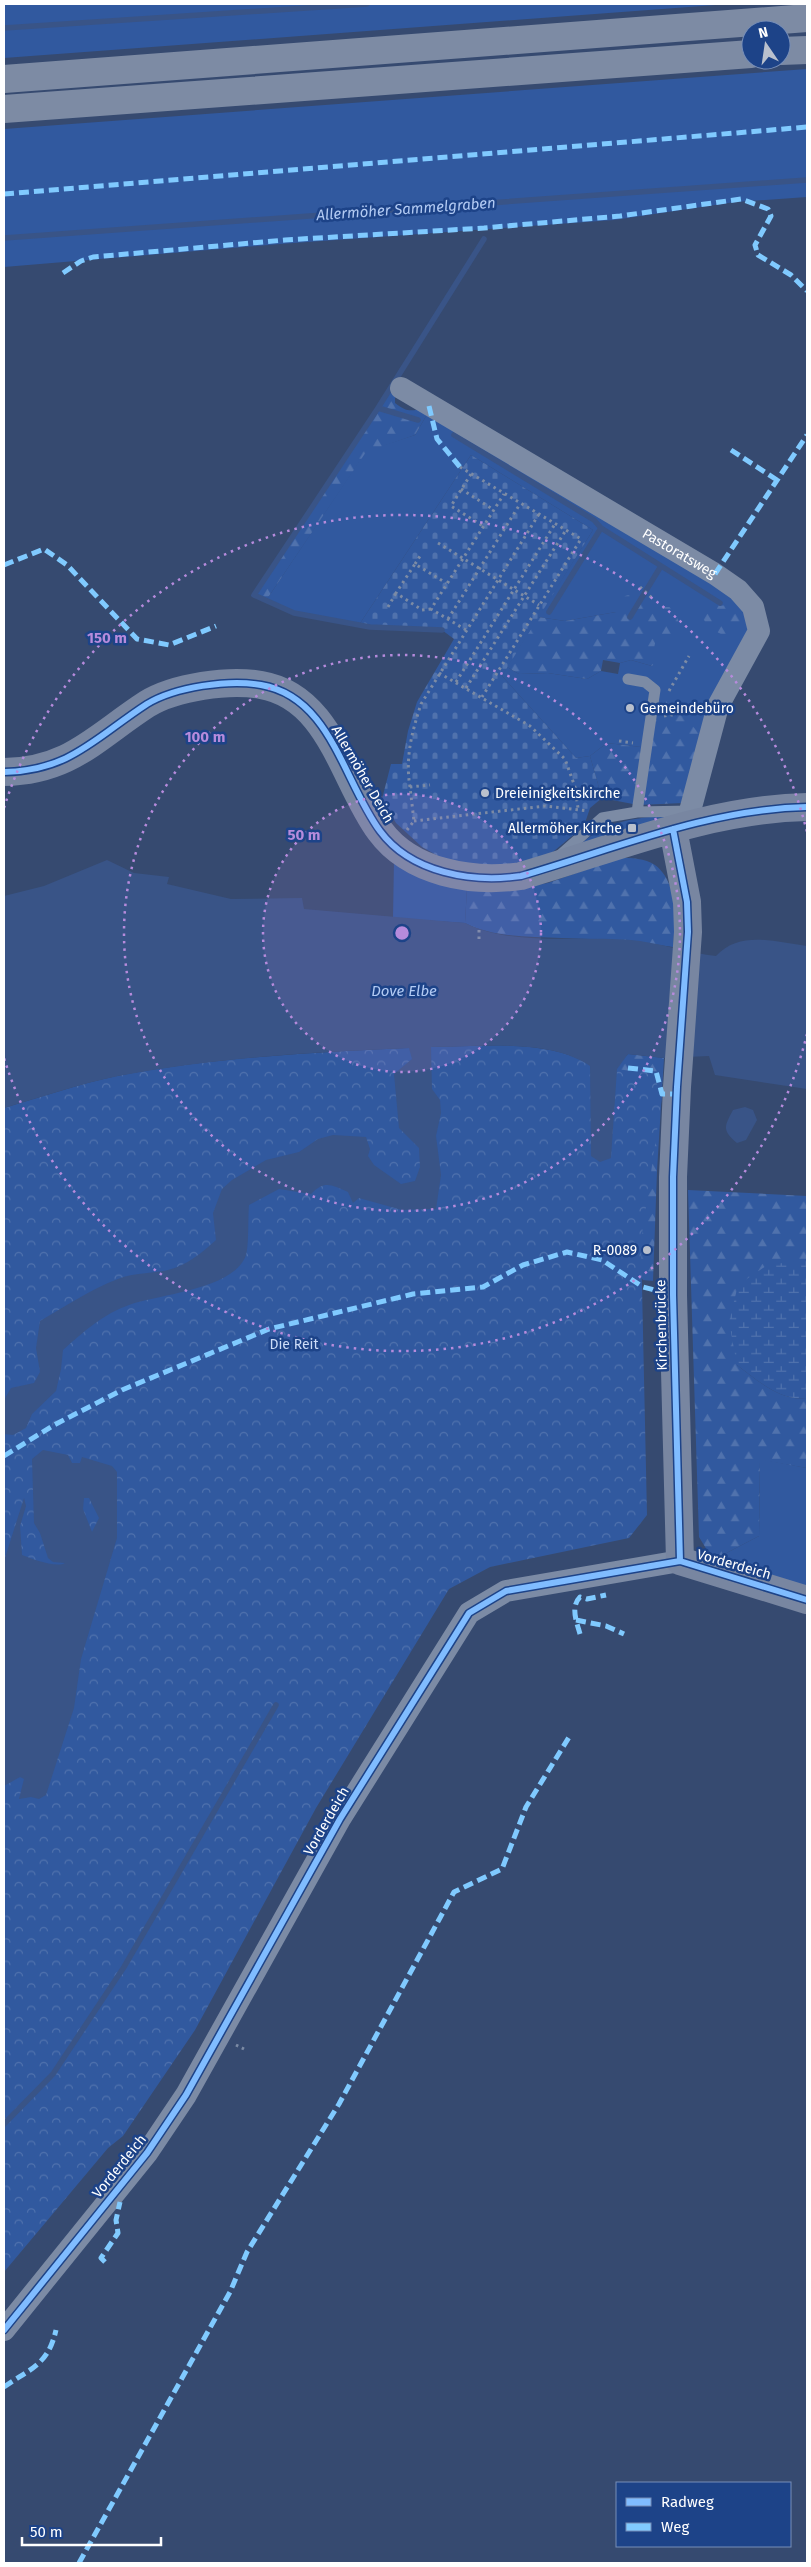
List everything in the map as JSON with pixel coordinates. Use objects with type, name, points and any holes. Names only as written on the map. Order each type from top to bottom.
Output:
[{"type":"highway","points":[[4,79],[807,18]]},
{"type":"highway","points":[[791,51],[807,50]]},
{"type":"highway","points":[[4,109],[741,55]]},
{"type":"street","name":"Pastoratsweg","points":[[401,388],[715,574],[738,590],[753,607],[759,631],[718,706],[685,821]]},
{"type":"street","name":"Allermöher Deich","points":[[4,772],[52,765],[77,754],[148,704],[168,694],[212,685],[259,684],[292,695],[310,709],[328,737],[380,830],[396,848],[427,867],[465,877],[500,879],[545,869],[685,821],[807,807]]},
{"type":"street","name":"Kirchenbrücke","points":[[680,1561],[672,1177],[676,1087],[688,932],[685,821]]},
{"type":"street","name":"Vorderdeich","points":[[4,2330],[147,2153],[186,2095],[340,1819],[468,1613],[506,1591],[680,1561],[807,1600]]},
{"type":"lane","points":[[628,679],[645,682],[655,690],[637,812]]},
{"type":"lane","points":[[545,869],[602,818],[637,812],[685,821]]},
{"type":"path","points":[[460,467],[581,539],[482,697]]},
{"type":"path","points":[[471,474],[450,506],[483,526]]},
{"type":"path","points":[[461,489],[494,510]]},
{"type":"path","points":[[431,608],[504,494]]},
{"type":"path","points":[[448,619],[520,504]]},
{"type":"path","points":[[414,821],[406,765],[411,734],[421,704],[539,514]]},
{"type":"path","points":[[456,682],[556,524]]},
{"type":"path","points":[[466,688],[566,530]]},
{"type":"path","points":[[438,543],[539,605]]},
{"type":"path","points":[[388,606],[422,553]]},
{"type":"path","points":[[415,564],[446,583]]},
{"type":"path","points":[[640,587],[652,598]]},
{"type":"path","points":[[396,593],[422,610],[431,608],[466,630]]},
{"type":"path","points":[[669,692],[689,656]]},
{"type":"path","points":[[439,673],[530,726],[565,759],[575,788],[578,808]]},
{"type":"path","points":[[651,717],[697,711],[704,700],[718,706]]},
{"type":"path","points":[[410,787],[430,785]]},
{"type":"path","points":[[408,828],[414,821],[545,806],[578,808],[602,818]]},
{"type":"path","points":[[478,939],[479,926]]},
{"type":"green space","points":[[4,4],[729,4],[4,58]]},
{"type":"green space","points":[[807,69],[807,197],[735,202],[614,220],[280,244],[4,267],[4,129]]},
{"type":"green space","points":[[393,382],[401,388],[395,398],[395,403],[406,410],[416,410],[425,407],[429,411],[415,435],[366,452],[265,602],[251,596]]},
{"type":"green space","points":[[429,411],[739,600],[751,631],[701,736],[649,748],[607,743],[590,756],[576,758],[502,676],[507,667],[519,674],[548,673],[587,679],[601,671],[618,674],[620,663],[631,660],[652,666],[654,648],[616,612],[565,621],[538,617],[593,530],[471,455],[359,625],[294,613],[265,602],[366,451],[415,435]]},
{"type":"green space","points":[[471,455],[593,530],[502,676],[576,758],[590,756],[602,798],[590,808],[584,826],[548,856],[510,865],[475,866],[447,861],[422,847],[396,823],[382,799],[391,764],[402,764],[408,731],[417,702],[454,639],[442,630],[359,625]]},
{"type":"green space","points":[[637,593],[654,607],[670,607],[676,614],[681,629],[676,640],[667,642],[656,639],[654,648],[664,651],[652,666],[631,660],[620,663],[603,660],[601,671],[587,679],[548,673],[519,674],[507,667],[538,617],[565,621],[616,612],[625,596]]},
{"type":"green space","points":[[706,598],[720,606],[732,604],[746,618],[744,634],[730,639],[708,627],[699,611]]},
{"type":"green space","points":[[668,696],[701,736],[683,803],[638,805],[602,798],[590,756],[607,743],[649,748],[656,699]]},
{"type":"green space","points":[[668,817],[575,849],[600,830],[609,826],[628,820]]},
{"type":"green space","points":[[620,858],[647,861],[655,865],[663,873],[672,892],[674,903],[673,947],[645,943],[500,934],[465,923],[467,889],[506,891],[548,883]]},
{"type":"green space","points":[[394,859],[467,889],[465,923],[393,918]]},
{"type":"green space","name":"Die Reit","points":[[431,1047],[534,1047],[573,1056],[591,1065],[611,1158],[617,1069],[653,1074],[662,1097],[641,1241],[647,1515],[629,1538],[490,1567],[449,1589],[316,1808],[195,2030],[123,2136],[108,2148],[4,2272],[4,1108],[89,1083],[156,1069],[234,1059]]},
{"type":"green space","points":[[628,1054],[664,1058],[653,1281],[643,1280],[588,1203],[576,1110]]},
{"type":"green space","points":[[688,1190],[807,1196],[807,1261],[794,1261],[737,1365],[770,1389],[788,1397],[807,1398],[807,1468],[760,1460],[759,1536],[713,1560],[699,1537]]},
{"type":"green space","points":[[794,1261],[807,1261],[807,1398],[788,1397],[770,1389],[737,1365],[729,1322],[738,1285],[766,1266]]},
{"type":"green space","points":[[760,1459],[807,1468],[807,1592],[713,1560],[759,1536]]},
{"type":"water","name":"Dove Elbe","points":[[107,860],[134,873],[169,877],[167,884],[231,899],[302,898],[304,909],[465,923],[484,931],[527,938],[640,941],[716,956],[725,948],[747,940],[807,946],[807,1089],[715,1075],[709,1056],[664,1058],[628,1054],[617,1069],[611,1158],[600,1162],[591,1156],[590,1066],[573,1057],[555,1051],[534,1048],[513,1046],[431,1047],[432,1089],[440,1100],[441,1113],[436,1136],[441,1175],[436,1209],[402,1210],[359,1198],[353,1203],[348,1192],[328,1185],[320,1187],[311,1194],[279,1189],[249,1205],[247,1251],[239,1267],[227,1276],[194,1289],[129,1305],[111,1313],[94,1324],[63,1350],[56,1391],[32,1414],[26,1428],[13,1435],[4,1434],[4,1400],[11,1388],[34,1383],[40,1372],[36,1348],[40,1321],[108,1283],[131,1275],[175,1268],[200,1254],[216,1240],[213,1213],[222,1189],[232,1180],[266,1160],[299,1152],[318,1139],[333,1135],[366,1137],[370,1149],[368,1156],[374,1165],[401,1184],[415,1181],[420,1167],[419,1148],[399,1128],[394,1074],[412,1059],[409,1048],[226,1060],[154,1070],[89,1083],[4,1108],[4,896],[44,886]]},
{"type":"water","points":[[745,1107],[753,1110],[757,1120],[746,1140],[737,1143],[729,1135],[726,1124],[733,1110]]},
{"type":"water","points":[[43,1450],[68,1455],[72,1463],[80,1463],[82,1457],[112,1466],[117,1472],[117,1538],[81,1659],[74,1708],[46,1795],[39,1799],[31,1797],[19,1799],[24,1779],[20,1777],[4,1786],[4,1561],[24,1498],[26,1506],[20,1526],[22,1555],[50,1564],[65,1563],[53,1562],[48,1558],[40,1533],[34,1523],[32,1459]],"holes":[[[84,1498],[89,1498],[99,1518],[92,1532],[83,1509]]]},
{"type":"waterway","points":[[4,28],[367,4]]},
{"type":"waterway","name":"Allermöher Sammelgraben","points":[[4,238],[807,180]]},
{"type":"waterway","points":[[378,408],[484,239]]},
{"type":"waterway","points":[[418,420],[378,408],[254,595],[294,613],[370,627],[442,630]]},
{"type":"waterway","points":[[454,435],[594,520],[601,528],[720,603]]},
{"type":"waterway","points":[[549,612],[601,528]]},
{"type":"waterway","points":[[630,617],[661,566]]},
{"type":"waterway","points":[[4,2124],[53,2074],[124,1967],[276,1705]]},
{"type":"marked path","points":[[4,194],[807,127]]},
{"type":"marked path","points":[[63,273],[81,261],[93,257],[285,240],[484,228],[620,216],[741,199],[768,209],[771,216],[755,245],[758,255],[791,275],[807,291]]},
{"type":"marked path","points":[[429,406],[437,439],[460,467]]},
{"type":"marked path","points":[[715,574],[807,435]]},
{"type":"marked path","points":[[731,450],[777,480]]},
{"type":"marked path","points":[[4,565],[44,549],[67,565],[137,639],[169,645],[216,626]]},
{"type":"marked path","points":[[628,1068],[656,1071],[662,1094],[676,1094]]},
{"type":"marked path","points":[[4,1456],[54,1425],[122,1390],[269,1329],[413,1294],[483,1287],[523,1265],[567,1252],[602,1260],[643,1287],[673,1295]]},
{"type":"marked path","points":[[580,1634],[575,1615],[577,1601],[580,1597],[587,1599],[606,1595]]},
{"type":"marked path","points":[[576,1620],[606,1626],[624,1634]]},
{"type":"marked path","points":[[79,2563],[230,2292],[247,2252],[339,2104],[454,1892],[502,1869],[526,1807],[571,1734]]},
{"type":"marked path","points":[[105,2262],[101,2258],[118,2233],[116,2220],[120,2202]]},
{"type":"marked path","points":[[4,2387],[30,2370],[43,2358],[53,2342],[56,2330]]},
{"type":"cycle path","points":[[4,772],[47,766],[65,759],[97,740],[147,704],[172,693],[202,686],[248,683],[285,693],[304,706],[320,723],[333,744],[367,811],[380,831],[408,857],[425,866],[444,872],[483,878],[521,876],[662,832],[698,823],[770,809],[807,807]]},
{"type":"cycle path","points":[[673,829],[687,902],[688,932],[677,1087],[673,1177],[673,1295],[680,1561]]},
{"type":"cycle path","points":[[4,2330],[147,2153],[186,2095],[340,1819],[469,1613],[506,1591],[680,1561],[807,1600]]},
{"type":"place","name":"Gemeindebüro","points":[[630,708]]},
{"type":"place","name":"Dreieinigkeitskirche","points":[[485,793]]},
{"type":"place","name":"Allermöher Kirche","points":[[632,828]]},
{"type":"place","name":"R-0089","points":[[647,1250]]}]
